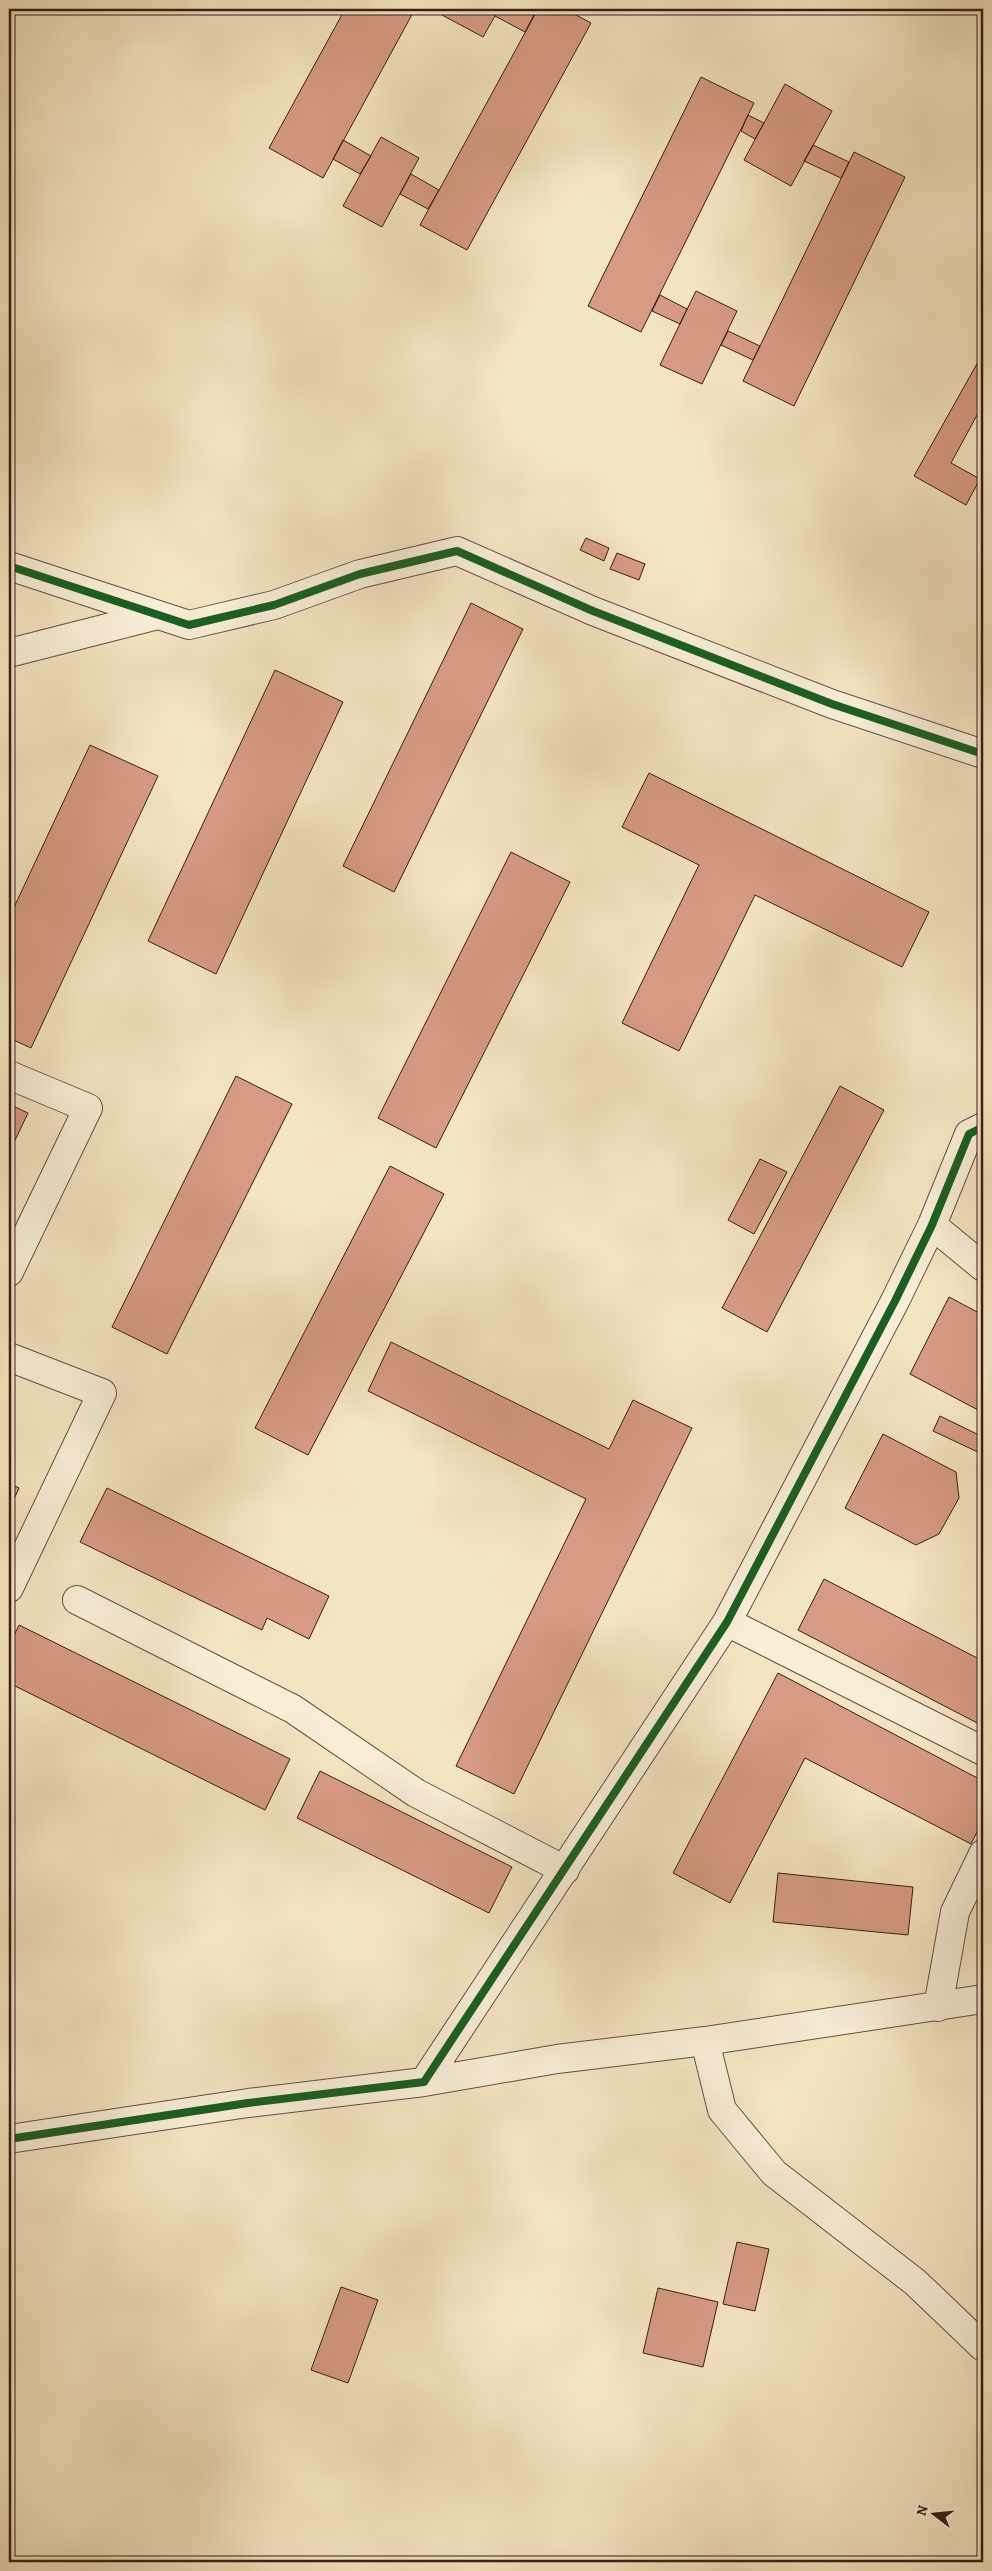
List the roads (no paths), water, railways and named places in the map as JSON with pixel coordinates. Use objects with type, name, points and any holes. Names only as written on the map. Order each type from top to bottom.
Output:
[{"type":"street","points":[[9,566],[189,625],[274,605],[360,574],[457,551],[592,612],[823,700],[983,754]]},
{"type":"street","points":[[9,653],[158,615]]},
{"type":"street","points":[[9,1075],[88,1108],[9,1272]]},
{"type":"street","points":[[424,2082],[565,1870],[726,1622],[836,1417],[932,1225],[969,1134],[983,1127]]},
{"type":"street","points":[[932,1225],[983,1266]]},
{"type":"street","points":[[9,1358],[102,1393],[9,1588]]},
{"type":"street","points":[[77,1600],[293,1710],[416,1793],[565,1870]]},
{"type":"street","points":[[726,1622],[983,1750]]},
{"type":"street","points":[[938,2007],[955,1912],[983,1854]]},
{"type":"street","points":[[9,2139],[248,2103],[424,2082],[557,2059],[705,2041],[983,1999]]},
{"type":"street","points":[[705,2041],[722,2110],[774,2173],[915,2282],[983,2347]]}]
